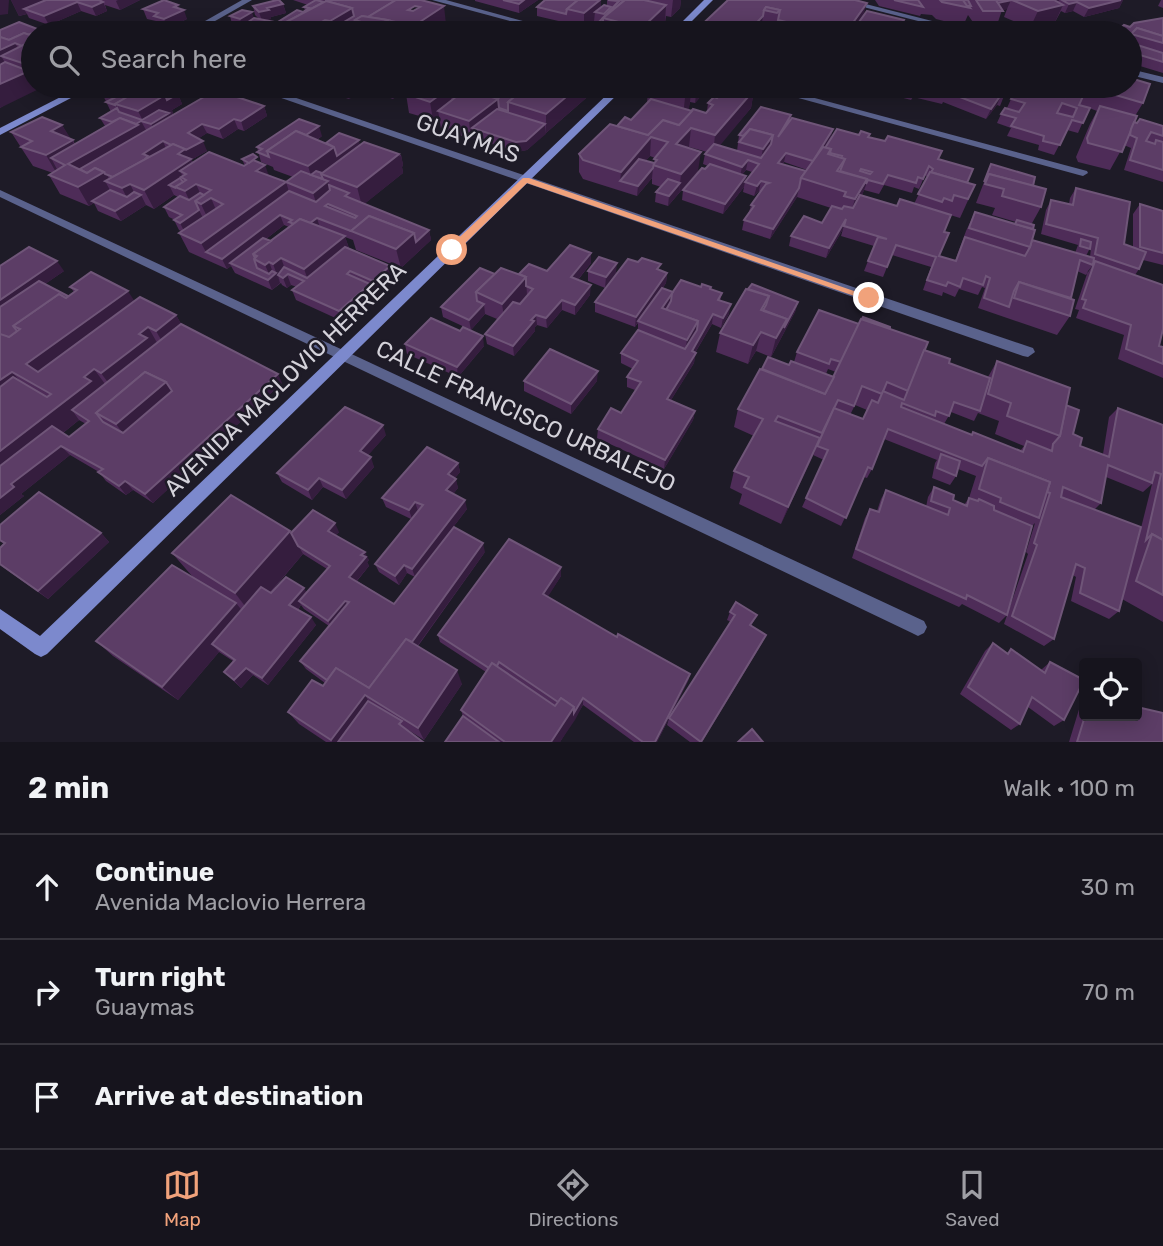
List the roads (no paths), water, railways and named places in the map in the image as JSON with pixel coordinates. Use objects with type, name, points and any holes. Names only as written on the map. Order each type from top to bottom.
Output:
[{"type":"main road","points":[[687,21],[709,0]]},
{"type":"main road","points":[[0,132],[66,98]]},
{"type":"main road","name":"AVENIDA MACLOVIO HERRERA","points":[[0,618],[41,648],[341,354],[609,98]]},
{"type":"street","points":[[210,21],[248,0]]},
{"type":"street","points":[[436,0],[517,21]]},
{"type":"street","points":[[840,0],[926,21]]},
{"type":"street","points":[[1142,75],[1163,80]]},
{"type":"street","name":"GUAYMAS","points":[[287,98],[1028,352]]},
{"type":"street","points":[[805,98],[1083,173]]},
{"type":"street","name":"CALLE FRANCISCO URBALEJO","points":[[0,193],[918,627]]}]
